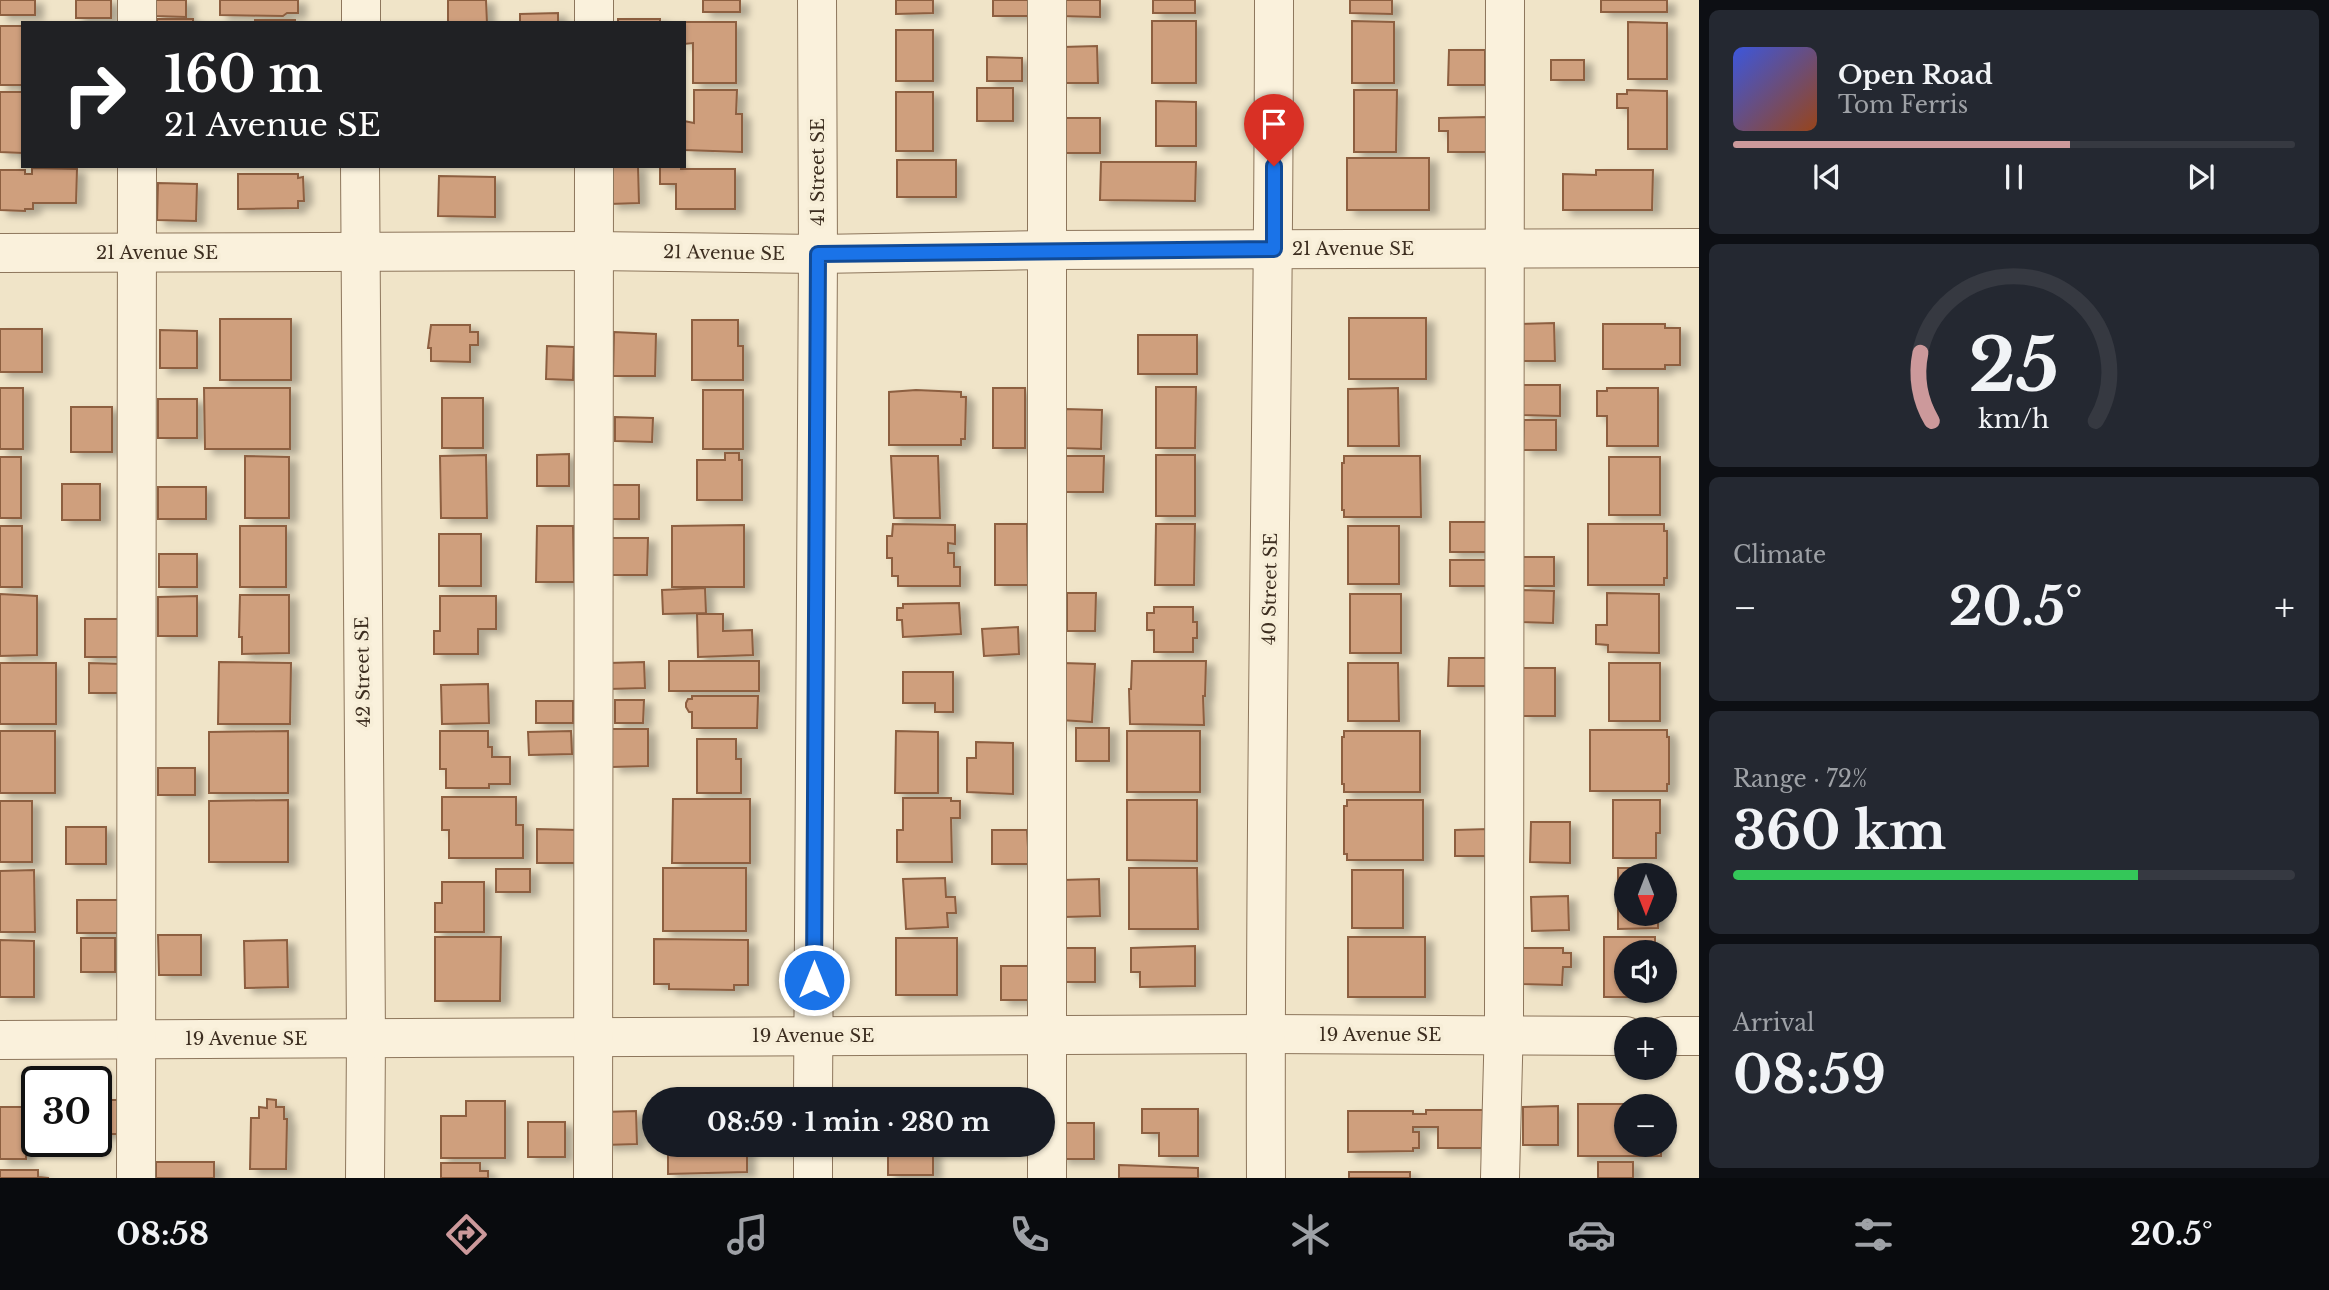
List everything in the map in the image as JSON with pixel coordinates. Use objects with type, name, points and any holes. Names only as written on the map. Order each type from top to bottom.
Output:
[{"type":"street","points":[[137,0],[137,21]]},
{"type":"street","points":[[361,0],[361,21]]},
{"type":"street","points":[[594,0],[594,21]]},
{"type":"street","name":"41 Street SE","points":[[813,1087],[817,0]]},
{"type":"street","points":[[1047,0],[1047,1178]]},
{"type":"street","name":"40 Street SE","points":[[1266,1178],[1274,0]]},
{"type":"street","points":[[1500,1178],[1503,1035],[1505,0]]},
{"type":"street","points":[[136,1178],[137,168]]},
{"type":"street","name":"42 Street SE","points":[[360,168],[365,1178]]},
{"type":"street","points":[[593,1178],[594,168]]},
{"type":"street","name":"21 Avenue SE","points":[[0,253],[594,251],[818,254],[1048,250],[1699,248]]},
{"type":"street","name":"19 Avenue SE","points":[[0,1040],[1265,1034],[1614,1036]]},
{"type":"street","points":[[1677,1036],[1699,1036]]},
{"type":"street","points":[[813,1157],[813,1178]]},
{"type":"building","points":[[0,0],[35,0],[35,15],[0,15]]},
{"type":"building","points":[[76,0],[111,0],[111,18],[76,18]]},
{"type":"building","points":[[155,0],[186,0],[186,17],[155,16]]},
{"type":"building","points":[[220,0],[298,0],[298,13],[287,13],[283,16],[220,15]]},
{"type":"building","points":[[448,0],[486,0],[487,21],[448,21]]},
{"type":"building","points":[[703,0],[740,0],[740,12],[703,12]]},
{"type":"building","points":[[896,0],[933,0],[933,13],[896,14]]},
{"type":"building","points":[[993,0],[1028,0],[1028,16],[993,16]]},
{"type":"building","points":[[1060,0],[1100,0],[1100,17],[1060,16]]},
{"type":"building","points":[[1153,0],[1195,0],[1195,13],[1153,13]]},
{"type":"building","points":[[1350,0],[1392,0],[1392,14],[1350,13]]},
{"type":"building","points":[[1601,0],[1667,0],[1667,12],[1601,12]]},
{"type":"building","points":[[558,13],[558,21],[520,21],[520,14]]},
{"type":"building","points":[[157,19],[193,19],[193,21]]},
{"type":"building","points":[[618,19],[660,19],[660,21]]},
{"type":"building","points":[[255,20],[295,20],[295,21]]},
{"type":"building","points":[[1152,21],[1196,21],[1196,83],[1152,83]]},
{"type":"building","points":[[1352,21],[1394,22],[1394,83],[1352,83]]},
{"type":"building","points":[[686,22],[736,22],[736,83],[693,83],[693,43],[686,44]]},
{"type":"building","points":[[1628,22],[1667,23],[1667,79],[1628,79]]},
{"type":"building","points":[[0,26],[21,26],[21,85],[0,85]]},
{"type":"building","points":[[896,30],[933,30],[933,81],[896,81]]},
{"type":"building","points":[[1097,46],[1098,83],[1063,83],[1063,47]]},
{"type":"building","points":[[1449,50],[1485,50],[1485,85],[1448,85]]},
{"type":"building","points":[[987,57],[1022,58],[1022,81],[987,81]]},
{"type":"building","points":[[1551,60],[1584,60],[1584,80],[1551,80]]},
{"type":"building","points":[[977,88],[1013,88],[1013,121],[977,121]]},
{"type":"building","points":[[694,90],[737,90],[736,114],[742,114],[742,152],[686,150],[686,121],[694,123]]},
{"type":"building","points":[[1354,90],[1397,90],[1396,152],[1354,152]]},
{"type":"building","points":[[1627,90],[1667,91],[1667,149],[1628,149],[1628,108],[1617,108],[1617,94],[1627,94]]},
{"type":"building","points":[[0,92],[21,92],[21,153],[0,152]]},
{"type":"building","points":[[896,92],[933,92],[933,151],[896,151]]},
{"type":"building","points":[[1156,101],[1196,102],[1196,146],[1156,146]]},
{"type":"building","points":[[1486,117],[1486,152],[1448,152],[1448,131],[1439,131],[1439,118]]},
{"type":"building","points":[[1061,118],[1100,118],[1100,153],[1061,153]]},
{"type":"building","points":[[1347,158],[1429,158],[1429,210],[1347,210]]},
{"type":"building","points":[[897,160],[956,160],[956,197],[897,197]]},
{"type":"building","points":[[1101,162],[1196,162],[1195,201],[1100,200]]},
{"type":"building","points":[[32,168],[77,169],[76,203],[33,203],[33,209],[25,211],[0,210],[0,170],[25,170],[25,174],[32,174]]},
{"type":"building","points":[[609,168],[638,168],[639,203],[610,204]]},
{"type":"building","points":[[660,168],[735,169],[735,209],[676,209],[676,184],[660,184]]},
{"type":"building","points":[[1596,170],[1653,170],[1652,210],[1563,210],[1563,174],[1596,175]]},
{"type":"building","points":[[238,174],[298,174],[298,178],[303,177],[304,201],[298,201],[298,208],[238,209]]},
{"type":"building","points":[[439,176],[495,177],[495,217],[438,216]]},
{"type":"building","points":[[158,183],[197,184],[196,221],[157,220]]},
{"type":"building","points":[[1349,318],[1426,318],[1426,379],[1349,379]]},
{"type":"building","points":[[220,319],[291,319],[291,380],[220,380]]},
{"type":"building","points":[[692,320],[738,320],[738,346],[743,346],[743,380],[692,380]]},
{"type":"building","points":[[1554,323],[1555,361],[1519,361],[1519,324]]},
{"type":"building","points":[[1603,324],[1665,324],[1665,328],[1680,328],[1680,365],[1665,365],[1665,369],[1603,369]]},
{"type":"building","points":[[431,325],[470,325],[470,332],[478,332],[478,345],[470,345],[470,362],[431,361],[431,348],[428,348]]},
{"type":"building","points":[[0,329],[42,329],[42,372],[0,372]]},
{"type":"building","points":[[160,330],[197,331],[197,368],[160,368]]},
{"type":"building","points":[[614,332],[656,334],[655,376],[613,376]]},
{"type":"building","points":[[1138,335],[1197,335],[1197,374],[1138,374]]},
{"type":"building","points":[[547,346],[574,347],[573,380],[546,379]]},
{"type":"building","points":[[1522,385],[1560,385],[1560,416],[1522,415]]},
{"type":"building","points":[[1156,387],[1196,387],[1195,448],[1156,448]]},
{"type":"building","points":[[0,388],[23,388],[23,449],[0,449]]},
{"type":"building","points":[[204,388],[290,388],[290,449],[205,449]]},
{"type":"building","points":[[993,388],[1025,388],[1025,448],[993,448]]},
{"type":"building","points":[[1398,388],[1399,446],[1348,446],[1348,389]]},
{"type":"building","points":[[1607,388],[1658,388],[1658,446],[1607,446],[1607,416],[1597,416],[1597,391],[1607,391]]},
{"type":"building","points":[[703,390],[743,390],[743,449],[703,449]]},
{"type":"building","points":[[889,392],[961,392],[961,397],[966,397],[965,439],[961,439],[961,445],[889,445]]},
{"type":"building","points":[[442,398],[483,398],[483,448],[442,448]]},
{"type":"building","points":[[158,399],[197,399],[197,438],[158,438]]},
{"type":"building","points":[[71,407],[112,407],[112,452],[71,452]]},
{"type":"building","points":[[1065,409],[1102,410],[1101,449],[1064,448]]},
{"type":"building","points":[[615,417],[653,418],[652,442],[615,441]]},
{"type":"building","points":[[1524,420],[1556,420],[1556,450],[1523,450]]},
{"type":"building","points":[[725,453],[739,453],[739,460],[742,460],[742,500],[697,500],[697,460],[725,460]]},
{"type":"building","points":[[569,454],[569,486],[537,486],[537,455]]},
{"type":"building","points":[[486,455],[487,518],[441,518],[440,456]]},
{"type":"building","points":[[1156,455],[1195,455],[1195,516],[1156,516]]},
{"type":"building","points":[[245,456],[289,457],[289,518],[245,518]]},
{"type":"building","points":[[891,456],[938,456],[940,518],[894,518]]},
{"type":"building","points":[[1064,456],[1104,456],[1103,492],[1064,492]]},
{"type":"building","points":[[1344,456],[1420,456],[1421,517],[1344,517]]},
{"type":"building","points":[[0,457],[21,457],[21,518],[0,518]]},
{"type":"building","points":[[1609,457],[1660,457],[1660,515],[1609,515]]},
{"type":"building","points":[[62,484],[100,484],[100,520],[62,520]]},
{"type":"building","points":[[608,485],[639,485],[639,519],[608,519]]},
{"type":"building","points":[[158,487],[206,487],[206,519],[158,519]]},
{"type":"building","points":[[1450,522],[1487,522],[1487,552],[1450,552]]},
{"type":"building","points":[[893,524],[955,525],[955,544],[948,543],[948,553],[954,553],[954,567],[960,567],[960,586],[898,586],[898,576],[892,576],[892,558],[887,558],[887,536],[892,536]]},
{"type":"building","points":[[995,524],[1027,524],[1028,585],[995,585]]},
{"type":"building","points":[[1156,524],[1195,524],[1194,585],[1155,585]]},
{"type":"building","points":[[1588,524],[1664,524],[1664,531],[1667,531],[1667,578],[1664,578],[1664,585],[1588,585]]},
{"type":"building","points":[[744,525],[744,587],[672,587],[672,526]]},
{"type":"building","points":[[0,526],[22,526],[22,587],[0,587]]},
{"type":"building","points":[[240,526],[286,526],[286,587],[240,587]]},
{"type":"building","points":[[537,526],[573,526],[574,582],[536,582]]},
{"type":"building","points":[[1348,526],[1399,526],[1399,584],[1348,584]]},
{"type":"building","points":[[439,534],[481,534],[481,586],[439,586]]},
{"type":"building","points":[[612,538],[648,538],[647,575],[611,575]]},
{"type":"building","points":[[159,554],[197,554],[197,587],[159,587]]},
{"type":"building","points":[[1522,557],[1554,557],[1554,586],[1522,586]]},
{"type":"building","points":[[1450,560],[1489,560],[1489,586],[1450,586]]},
{"type":"building","points":[[705,588],[706,613],[663,614],[662,590]]},
{"type":"building","points":[[1521,590],[1554,591],[1553,623],[1520,622]]},
{"type":"building","points":[[1067,593],[1096,593],[1095,631],[1067,631]]},
{"type":"building","points":[[1607,593],[1659,594],[1659,653],[1608,652],[1608,645],[1596,644],[1596,625],[1607,625]]},
{"type":"building","points":[[0,594],[37,596],[37,655],[0,656]]},
{"type":"building","points":[[1350,594],[1401,594],[1401,653],[1350,653]]},
{"type":"building","points":[[240,595],[289,595],[289,653],[242,654],[242,637],[239,637]]},
{"type":"building","points":[[197,596],[197,636],[158,636],[158,597]]},
{"type":"building","points":[[440,596],[496,596],[496,629],[478,629],[478,654],[434,654],[434,631],[440,631]]},
{"type":"building","points":[[959,603],[961,634],[903,637],[902,620],[897,620],[897,608],[903,608],[903,604]]},
{"type":"building","points":[[1154,607],[1193,607],[1197,638],[1193,638],[1193,652],[1154,652],[1154,630],[1147,630],[1147,613],[1154,613]]},
{"type":"building","points":[[697,614],[723,614],[723,631],[752,630],[753,655],[698,657]]},
{"type":"building","points":[[85,619],[121,619],[121,657],[85,657]]},
{"type":"building","points":[[1018,627],[1019,654],[984,656],[982,629]]},
{"type":"building","points":[[1449,658],[1489,658],[1489,686],[1448,686]]},
{"type":"building","points":[[669,661],[759,661],[759,691],[669,691]]},
{"type":"building","points":[[1132,661],[1206,661],[1204,725],[1130,724],[1129,689]]},
{"type":"building","points":[[219,662],[291,663],[290,724],[218,724]]},
{"type":"building","points":[[644,662],[645,688],[609,689],[609,663]]},
{"type":"building","points":[[0,663],[56,663],[56,724],[0,724]]},
{"type":"building","points":[[89,663],[123,664],[122,693],[89,693]]},
{"type":"building","points":[[1063,663],[1095,664],[1092,722],[1060,720]]},
{"type":"building","points":[[1348,663],[1398,663],[1399,721],[1348,721]]},
{"type":"building","points":[[1609,663],[1660,663],[1660,721],[1609,721]]},
{"type":"building","points":[[1521,668],[1555,668],[1555,716],[1521,716]]},
{"type":"building","points":[[903,672],[953,672],[953,712],[935,712],[935,703],[903,703]]},
{"type":"building","points":[[488,684],[489,723],[442,724],[441,685]]},
{"type":"building","points":[[692,696],[758,696],[757,728],[692,728],[692,712],[689,712],[686,703]]},
{"type":"building","points":[[615,700],[644,700],[643,723],[615,723]]},
{"type":"building","points":[[536,701],[573,701],[573,723],[536,723]]},
{"type":"building","points":[[1076,728],[1109,728],[1109,761],[1076,761]]},
{"type":"building","points":[[611,729],[648,729],[648,766],[612,767]]},
{"type":"building","points":[[1590,730],[1667,730],[1667,791],[1590,791]]},
{"type":"building","points":[[0,731],[55,731],[55,793],[0,793]]},
{"type":"building","points":[[288,731],[288,793],[209,793],[209,732]]},
{"type":"building","points":[[440,731],[488,731],[488,747],[492,747],[492,757],[510,757],[510,784],[489,784],[489,788],[446,788],[446,769],[440,769]]},
{"type":"building","points":[[571,731],[572,754],[529,755],[528,732]]},
{"type":"building","points":[[896,731],[938,732],[938,793],[895,793]]},
{"type":"building","points":[[1127,731],[1200,731],[1200,792],[1127,792]]},
{"type":"building","points":[[1344,731],[1420,731],[1420,792],[1344,792]]},
{"type":"building","points":[[697,739],[736,739],[736,759],[741,759],[741,793],[697,793]]},
{"type":"building","points":[[976,742],[1013,743],[1013,794],[967,792],[967,758],[976,758]]},
{"type":"building","points":[[158,768],[195,768],[195,795],[158,795]]},
{"type":"building","points":[[442,797],[516,797],[516,825],[523,825],[523,858],[449,858],[449,830],[442,830]]},
{"type":"building","points":[[903,798],[951,798],[951,801],[960,801],[960,818],[951,818],[952,862],[897,862],[897,830],[903,830]]},
{"type":"building","points":[[673,799],[750,799],[750,863],[672,863]]},
{"type":"building","points":[[288,800],[288,862],[209,862],[209,801]]},
{"type":"building","points":[[1127,800],[1197,800],[1197,861],[1127,860]]},
{"type":"building","points":[[1347,800],[1423,800],[1423,860],[1347,860],[1347,854],[1344,854],[1344,806],[1347,806]]},
{"type":"building","points":[[1613,800],[1660,800],[1660,833],[1656,833],[1656,858],[1613,858]]},
{"type":"building","points":[[0,801],[32,801],[32,862],[0,862]]},
{"type":"building","points":[[1531,822],[1570,822],[1570,863],[1530,862]]},
{"type":"building","points":[[66,827],[106,827],[106,864],[66,864]]},
{"type":"building","points":[[537,829],[576,830],[576,863],[537,863]]},
{"type":"building","points":[[1489,829],[1489,856],[1455,856],[1455,830]]},
{"type":"building","points":[[992,830],[1027,830],[1029,864],[992,864]]},
{"type":"building","points":[[663,868],[746,868],[746,931],[663,931]]},
{"type":"building","points":[[1129,868],[1197,868],[1198,929],[1129,929]]},
{"type":"building","points":[[496,869],[530,869],[530,892],[496,892]]},
{"type":"building","points":[[34,870],[35,932],[0,932],[0,871]]},
{"type":"building","points":[[1352,870],[1403,870],[1403,928],[1352,928]]},
{"type":"building","points":[[945,878],[946,897],[955,897],[956,913],[947,913],[948,927],[906,929],[903,879]]},
{"type":"building","points":[[1099,879],[1100,916],[1064,917],[1063,880]]},
{"type":"building","points":[[442,882],[484,882],[484,932],[435,932],[435,903],[442,903]]},
{"type":"building","points":[[1568,896],[1569,930],[1532,931],[1531,897]]},
{"type":"building","points":[[77,900],[126,900],[126,933],[77,933]]},
{"type":"building","points":[[1618,926],[1658,926],[1658,928],[1618,929]]},
{"type":"building","points":[[158,935],[201,935],[201,975],[159,975]]},
{"type":"building","points":[[435,937],[501,937],[500,1001],[435,1001]]},
{"type":"building","points":[[1348,937],[1425,937],[1425,997],[1348,997]]},
{"type":"building","points":[[1604,937],[1655,937],[1655,940],[1614,940],[1614,997],[1604,997]]},
{"type":"building","points":[[81,938],[115,938],[115,972],[81,972]]},
{"type":"building","points":[[896,938],[957,938],[957,995],[896,995]]},
{"type":"building","points":[[654,939],[748,940],[748,985],[734,985],[734,990],[669,989],[669,984],[654,984]]},
{"type":"building","points":[[0,940],[34,941],[34,997],[0,997]]},
{"type":"building","points":[[287,940],[288,987],[245,988],[244,941]]},
{"type":"building","points":[[1195,946],[1195,986],[1140,987],[1140,972],[1131,972],[1131,948]]},
{"type":"building","points":[[1063,948],[1095,948],[1095,982],[1063,982]]},
{"type":"building","points":[[1521,948],[1563,948],[1563,953],[1571,953],[1571,967],[1563,967],[1562,985],[1521,984]]},
{"type":"building","points":[[1001,966],[1032,966],[1032,1000],[1001,1000]]},
{"type":"building","points":[[267,1099],[276,1100],[276,1107],[284,1107],[284,1119],[287,1119],[286,1169],[250,1169],[251,1118],[259,1118],[259,1107],[267,1108]]},
{"type":"building","points":[[112,1100],[125,1100],[125,1134],[112,1134]]},
{"type":"building","points":[[466,1101],[505,1101],[505,1158],[441,1158],[441,1116],[466,1116]]},
{"type":"building","points":[[1578,1104],[1614,1104],[1614,1156],[1578,1156]]},
{"type":"building","points":[[1558,1106],[1558,1145],[1523,1145],[1523,1107]]},
{"type":"building","points":[[0,1107],[21,1107],[21,1157],[26,1159],[0,1159]]},
{"type":"building","points":[[1142,1109],[1198,1109],[1198,1156],[1159,1156],[1159,1133],[1142,1133]]},
{"type":"building","points":[[1426,1110],[1486,1110],[1487,1148],[1438,1148],[1438,1127],[1413,1127],[1413,1132],[1419,1132],[1419,1148],[1413,1148],[1413,1151],[1348,1152],[1348,1111],[1413,1111],[1413,1114],[1426,1114]]},
{"type":"building","points":[[636,1111],[637,1144],[604,1145],[603,1112]]},
{"type":"building","points":[[528,1122],[565,1122],[565,1157],[528,1157]]},
{"type":"building","points":[[1060,1123],[1094,1123],[1094,1159],[1060,1159]]},
{"type":"building","points":[[668,1157],[747,1157],[747,1172],[668,1174]]},
{"type":"building","points":[[888,1157],[933,1157],[933,1175],[888,1175]]},
{"type":"building","points":[[156,1162],[214,1162],[214,1178],[156,1178]]},
{"type":"building","points":[[1598,1162],[1633,1162],[1633,1178],[1598,1178]]},
{"type":"building","points":[[441,1163],[480,1163],[480,1171],[488,1171],[488,1178],[441,1178]]},
{"type":"building","points":[[1119,1165],[1198,1168],[1198,1178],[1119,1178]]},
{"type":"building","points":[[0,1170],[38,1170],[38,1177],[49,1178],[0,1178]]},
{"type":"building","points":[[1349,1172],[1410,1172],[1410,1178],[1349,1178]]},
{"type":"route","points":[[814,980],[818,254],[1274,249],[1274,166]]}]
